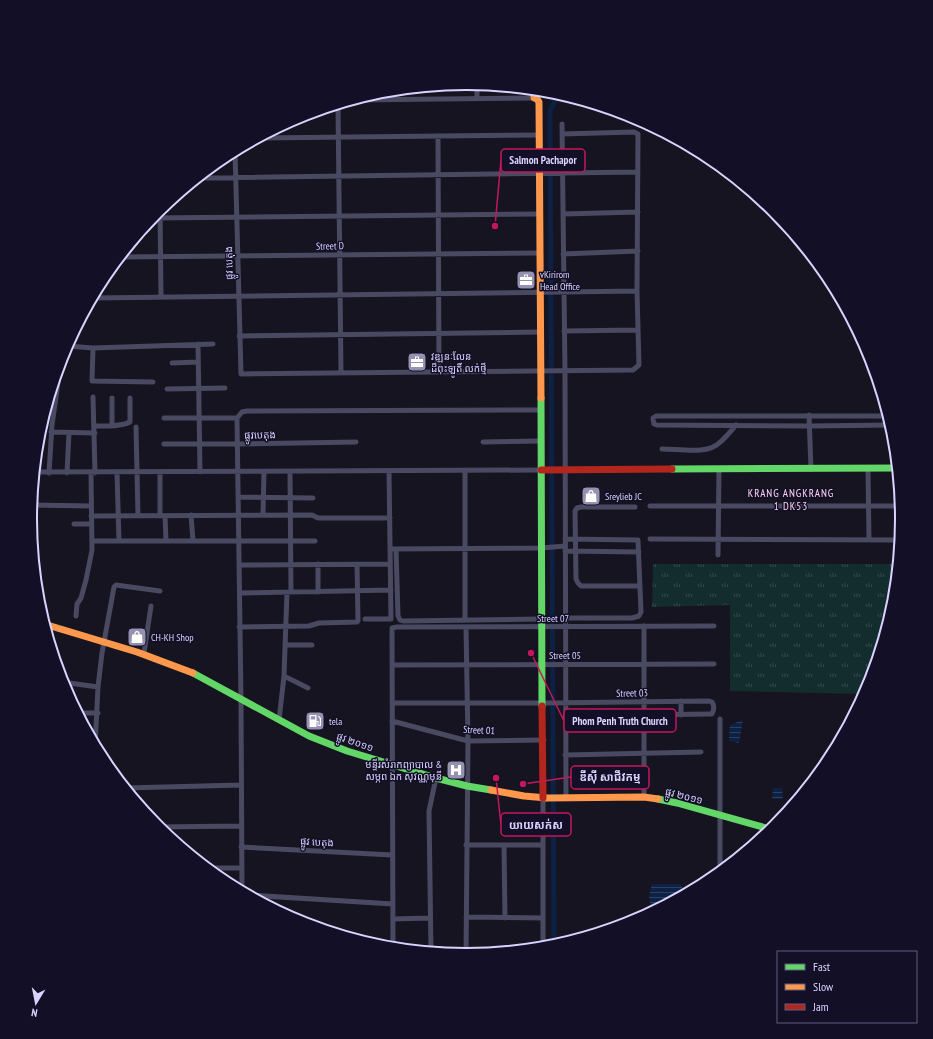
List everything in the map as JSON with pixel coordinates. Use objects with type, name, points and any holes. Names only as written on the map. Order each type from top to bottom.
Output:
[{"type":"street","points":[[477,90],[477,98]]},
{"type":"street","points":[[375,100],[534,98],[539,102],[541,174],[540,332],[542,371],[540,410],[543,470],[544,548],[543,665],[545,798],[542,845],[543,942]]},
{"type":"street","points":[[338,110],[341,373],[633,370],[637,368],[639,365],[637,330],[638,134],[634,132],[562,134]]},
{"type":"street","points":[[562,124],[564,331],[563,470],[566,618],[563,627],[566,755],[564,797]]},
{"type":"street","points":[[270,138],[539,135]]},
{"type":"street","points":[[438,136],[439,372]]},
{"type":"street","name":"ផ្លូវ បេតុង","points":[[235,158],[241,374],[341,373]]},
{"type":"street","points":[[207,178],[638,172]]},
{"type":"street","points":[[563,214],[638,212]]},
{"type":"street","points":[[161,218],[540,214]]},
{"type":"street","points":[[160,219],[161,297]]},
{"type":"street","points":[[563,254],[638,251]]},
{"type":"street","name":"Street D","points":[[127,257],[540,253]]},
{"type":"street","points":[[99,298],[637,291]]},
{"type":"street","points":[[564,331],[637,330]]},
{"type":"street","points":[[239,336],[540,332]]},
{"type":"street","points":[[198,344],[200,472]]},
{"type":"street","points":[[74,347],[93,348],[214,344]]},
{"type":"street","points":[[93,348],[92,382],[153,382]]},
{"type":"street","points":[[172,363],[198,362]]},
{"type":"street","points":[[167,389],[225,388]]},
{"type":"street","points":[[49,473],[51,432],[55,396]]},
{"type":"street","points":[[76,616],[77,604],[81,598],[86,580],[92,550],[91,506],[95,433],[93,397]]},
{"type":"street","points":[[112,398],[112,426]]},
{"type":"street","points":[[94,426],[112,426],[127,424],[130,422],[130,398]]},
{"type":"street","points":[[242,885],[237,418],[242,412],[247,411],[540,410]]},
{"type":"street","points":[[883,416],[656,416],[652,421],[657,425],[810,426],[885,424]]},
{"type":"street","points":[[809,416],[810,469]]},
{"type":"street","points":[[164,418],[237,418]]},
{"type":"street","points":[[662,449],[705,450],[721,442],[736,426]]},
{"type":"street","points":[[136,427],[138,516]]},
{"type":"street","points":[[51,432],[95,433]]},
{"type":"street","points":[[67,473],[69,433]]},
{"type":"street","points":[[482,442],[541,441]]},
{"type":"street","name":"ផ្លូវបេតុង","points":[[164,444],[356,442]]},
{"type":"street","points":[[40,472],[893,468]]},
{"type":"street","points":[[718,555],[719,469]]},
{"type":"street","points":[[868,469],[869,540]]},
{"type":"street","points":[[465,470],[465,620]]},
{"type":"street","points":[[365,619],[392,619],[390,564],[390,471]]},
{"type":"street","points":[[117,472],[120,541]]},
{"type":"street","points":[[160,472],[166,541]]},
{"type":"street","points":[[263,515],[264,472]]},
{"type":"street","points":[[279,720],[284,676],[291,565],[290,472]]},
{"type":"street","points":[[238,497],[313,498]]},
{"type":"street","points":[[38,505],[91,506]]},
{"type":"street","points":[[650,506],[896,506]]},
{"type":"street","points":[[635,507],[577,508],[576,579],[581,586],[639,586]]},
{"type":"street","points":[[91,516],[312,514],[318,518],[390,518]]},
{"type":"street","points":[[191,515],[193,541]]},
{"type":"street","points":[[74,524],[92,524]]},
{"type":"street","points":[[565,539],[638,541],[641,612],[639,616],[632,618],[566,618]]},
{"type":"street","points":[[650,540],[895,540]]},
{"type":"street","points":[[92,541],[315,541]]},
{"type":"street","points":[[390,549],[564,548],[576,552],[638,552]]},
{"type":"street","points":[[396,549],[398,616],[400,620],[465,620],[543,624]]},
{"type":"street","points":[[318,564],[318,592]]},
{"type":"street","points":[[239,627],[286,627],[309,626],[319,622],[357,622],[357,564]]},
{"type":"street","points":[[239,565],[390,564]]},
{"type":"street","points":[[96,736],[98,687],[114,586],[160,591]]},
{"type":"street","points":[[240,593],[357,592],[391,590]]},
{"type":"street","points":[[144,653],[152,606]]},
{"type":"street","name":"Street 07","points":[[392,665],[392,628],[397,627],[466,628],[543,624],[563,627],[714,626]]},
{"type":"street","name":"ផ្លូវ ២០១១","points":[[51,626],[144,653],[191,672],[309,736],[342,749],[436,778],[502,793],[545,798],[644,797],[677,803],[765,828]]},
{"type":"street","points":[[644,626],[644,797]]},
{"type":"street","points":[[466,628],[468,741],[466,949]]},
{"type":"street","points":[[285,645],[312,645]]},
{"type":"street","name":"Street 05","points":[[392,665],[714,664]]},
{"type":"street","points":[[392,665],[393,942]]},
{"type":"street","points":[[284,676],[308,688]]},
{"type":"street","points":[[70,683],[98,687]]},
{"type":"street","points":[[681,701],[681,715]]},
{"type":"street","name":"Street 03","points":[[392,703],[681,701],[712,702],[714,711],[712,714],[565,716]]},
{"type":"street","points":[[83,713],[98,713]]},
{"type":"street","points":[[720,719],[720,866]]},
{"type":"street","name":"Street 01","points":[[392,721],[468,741],[544,740]]},
{"type":"street","points":[[566,755],[701,752]]},
{"type":"street","points":[[431,947],[429,811],[436,778]]},
{"type":"street","points":[[132,788],[242,785]]},
{"type":"street","points":[[167,827],[241,826]]},
{"type":"street","points":[[466,845],[542,845]]},
{"type":"street","points":[[504,845],[505,918]]},
{"type":"street","name":"ផ្លូវ បេតុង","points":[[241,847],[392,855]]},
{"type":"street","points":[[216,868],[242,868]]},
{"type":"street","points":[[261,896],[393,904]]},
{"type":"street","points":[[466,917],[543,918]]},
{"type":"street","points":[[393,919],[430,918]]},
{"type":"green space","points":[[653,564],[893,564],[888,603],[881,631],[873,658],[859,694],[730,691],[730,605],[652,607]]},
{"type":"water","points":[[743,720],[739,743],[729,741],[730,725]]},
{"type":"water","points":[[773,788],[782,788],[783,799],[772,799]]},
{"type":"water","points":[[652,884],[681,884],[683,890],[651,907],[649,896]]},
{"type":"waterway","points":[[554,940],[550,110],[556,99]]},
{"type":"traffic: fast","points":[[541,398],[542,706]]},
{"type":"traffic: fast","points":[[672,469],[893,468]]},
{"type":"traffic: fast","points":[[193,673],[309,736],[347,751],[436,778],[467,786],[491,790]]},
{"type":"traffic: fast","points":[[658,799],[765,828]]},
{"type":"traffic: slow","points":[[534,96],[534,98],[539,102],[541,398]]},
{"type":"traffic: slow","points":[[51,626],[137,652],[193,673]]},
{"type":"traffic: slow","points":[[491,790],[524,796],[547,798],[644,797],[658,799]]},
{"type":"traffic: jam","points":[[541,470],[672,469]]},
{"type":"traffic: jam","points":[[542,706],[543,798]]},
{"type":"place","name":"Salmon Pachapor","points":[[495,226]]},
{"type":"place","name":"vKirirom Head Office","points":[[526,280]]},
{"type":"place","name":"វឌ្ឍនៈលែន ដីពុះឡូតិ៍ លក់ថ្មី","points":[[417,362]]},
{"type":"place","name":"Sreylieb JC","points":[[591,496]]},
{"type":"place","name":"CH-KH Shop","points":[[137,637]]},
{"type":"place","name":"Phom Penh Truth Church","points":[[531,653]]},
{"type":"place","name":"tela","points":[[315,721]]},
{"type":"place","name":"មន្ទីរសំរាកព្យាបាល & សម្ភព ឯក សុវណ្ណមុនី","points":[[456,770]]},
{"type":"place","name":"យាយសក់ស","points":[[496,778]]},
{"type":"place","name":"ឌីស៊ី សាជីវកម្ម","points":[[523,784]]},
{"type":"district","name":"KRANG ANGKRANG 1 DK53","points":[[791,499]]}]
